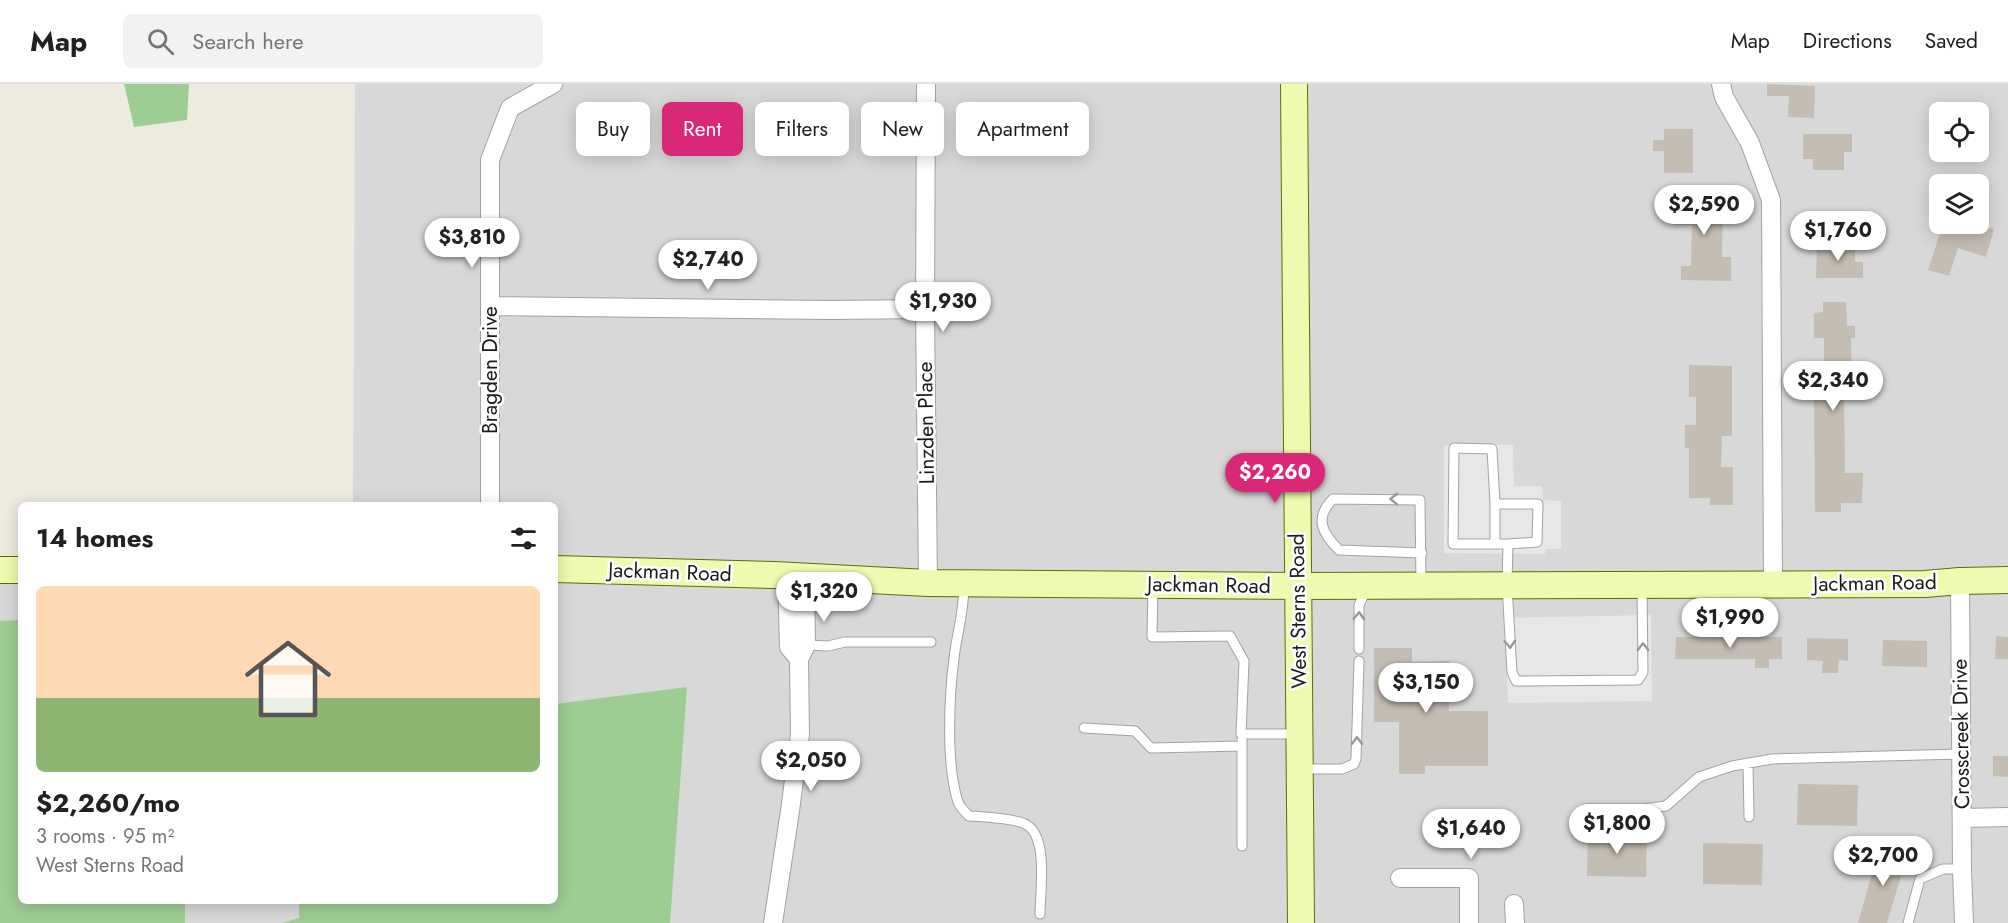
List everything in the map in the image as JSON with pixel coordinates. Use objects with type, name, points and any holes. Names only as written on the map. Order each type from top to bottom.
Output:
[{"type":"street","name":"Bragden Drive","points":[[490,502],[490,160],[510,108],[553,84]]},
{"type":"street","name":"Linzden Place","points":[[926,84],[925,309],[928,583]]},
{"type":"street","name":"West Sterns Road","points":[[1294,84],[1301,923]]},
{"type":"street","points":[[1721,84],[1724,97],[1750,143],[1771,200],[1773,585]]},
{"type":"street","points":[[490,306],[925,309]]},
{"type":"street","name":"Jackman Road","points":[[558,569],[796,576],[928,583],[1298,586],[1924,584],[2008,580]]},
{"type":"street","points":[[0,570],[18,570]]},
{"type":"street","points":[[773,923],[800,734],[802,652],[789,647],[796,576]]},
{"type":"street","name":"Crosscreek Drive","points":[[1960,581],[1964,923]]},
{"type":"street","points":[[1962,818],[2008,817]]},
{"type":"street","points":[[1400,878],[1469,878],[1469,923]]},
{"type":"street","points":[[1514,904],[1515,923]]},
{"type":"lane","points":[[1495,504],[1538,504],[1537,542],[1508,544],[1495,544],[1453,544],[1454,448],[1492,449],[1495,544]]},
{"type":"lane","points":[[1421,586],[1422,553],[1420,500],[1333,499],[1324,509],[1322,523],[1326,537],[1339,550],[1422,553]]},
{"type":"lane","points":[[1508,544],[1507,585],[1512,672],[1514,678],[1520,682],[1638,680],[1641,678],[1643,672],[1642,585]]},
{"type":"lane","points":[[964,583],[964,609],[954,656],[952,681],[950,762],[959,804],[969,816],[1026,825],[1037,835],[1041,858],[1040,914]]},
{"type":"lane","points":[[1154,584],[1152,637],[1230,636],[1244,661],[1241,734],[1242,846]]},
{"type":"lane","points":[[1359,649],[1359,605],[1368,586]]},
{"type":"lane","points":[[802,652],[845,642],[931,642]]},
{"type":"lane","points":[[1300,769],[1342,769],[1354,764],[1359,661]]},
{"type":"lane","points":[[1084,728],[1135,730],[1151,748],[1242,746]]},
{"type":"lane","points":[[1241,734],[1299,734]]},
{"type":"lane","points":[[1586,809],[1643,809],[1666,806],[1699,777],[1732,766],[1772,759],[1961,754]]},
{"type":"lane","points":[[1748,763],[1749,817]]},
{"type":"lane","points":[[1908,923],[1920,879],[1942,869],[1962,869]]},
{"type":"shaded area","points":[[355,84],[2008,84],[2008,923],[0,923],[0,579],[18,579],[18,904],[558,904],[558,502],[353,502]]},
{"type":"shaded area","points":[[1444,445],[1513,445],[1514,486],[1542,486],[1543,500],[1561,501],[1561,549],[1546,549],[1545,554],[1444,553]]},
{"type":"shaded area","points":[[1651,615],[1652,701],[1508,703],[1505,618]]},
{"type":"green space","points":[[124,84],[189,84],[187,120],[134,127]]},
{"type":"green space","points":[[18,620],[18,904],[185,904],[185,923],[0,923],[0,621]]},
{"type":"green space","points":[[687,687],[670,923],[281,923],[299,918],[299,904],[558,904],[558,704]]},
{"type":"building","points":[[1767,84],[1815,86],[1814,118],[1788,117],[1789,96],[1767,96]]},
{"type":"building","points":[[1664,129],[1693,129],[1693,173],[1664,173],[1664,151],[1653,151],[1653,140],[1664,140]]},
{"type":"building","points":[[1803,134],[1852,134],[1852,152],[1844,152],[1844,170],[1813,170],[1813,159],[1803,159]]},
{"type":"building","points":[[1683,190],[1723,191],[1722,257],[1731,257],[1731,281],[1681,280],[1681,266],[1691,266],[1692,225],[1674,225],[1674,208],[1683,208]]},
{"type":"building","points":[[1989,228],[1994,229],[1986,257],[1958,248],[1949,276],[1928,270],[1940,234],[1989,234]]},
{"type":"building","points":[[1817,244],[1855,244],[1855,262],[1863,262],[1863,278],[1816,278]]},
{"type":"building","points":[[1823,302],[1846,302],[1847,326],[1855,326],[1855,338],[1851,338],[1852,392],[1844,392],[1845,473],[1863,473],[1862,503],[1841,503],[1841,512],[1815,512],[1814,376],[1824,376],[1824,338],[1814,338],[1814,313],[1823,312]]},
{"type":"building","points":[[1689,365],[1732,366],[1732,436],[1722,436],[1721,467],[1733,467],[1733,505],[1710,505],[1710,498],[1689,498],[1689,448],[1685,448],[1685,425],[1696,425],[1696,397],[1689,397]]},
{"type":"building","points":[[1996,636],[2008,637],[2008,659],[1995,659]]},
{"type":"building","points":[[1676,637],[1782,637],[1782,659],[1769,659],[1769,668],[1755,668],[1755,659],[1675,659]]},
{"type":"building","points":[[1807,638],[1848,639],[1848,661],[1839,660],[1838,673],[1822,673],[1823,661],[1807,660]]},
{"type":"building","points":[[1883,640],[1927,641],[1927,667],[1882,666]]},
{"type":"building","points":[[1374,648],[1412,648],[1412,662],[1449,661],[1449,711],[1488,711],[1488,766],[1425,766],[1425,774],[1399,774],[1399,722],[1374,722]]},
{"type":"building","points":[[1993,756],[2008,756],[2008,777],[1993,776]]},
{"type":"building","points":[[1798,784],[1858,785],[1857,826],[1797,825]]},
{"type":"building","points":[[1588,832],[1647,834],[1646,877],[1587,876]]},
{"type":"building","points":[[1703,843],[1763,844],[1762,885],[1703,884]]},
{"type":"building","points":[[1879,848],[1907,856],[1887,923],[1858,923]]}]
